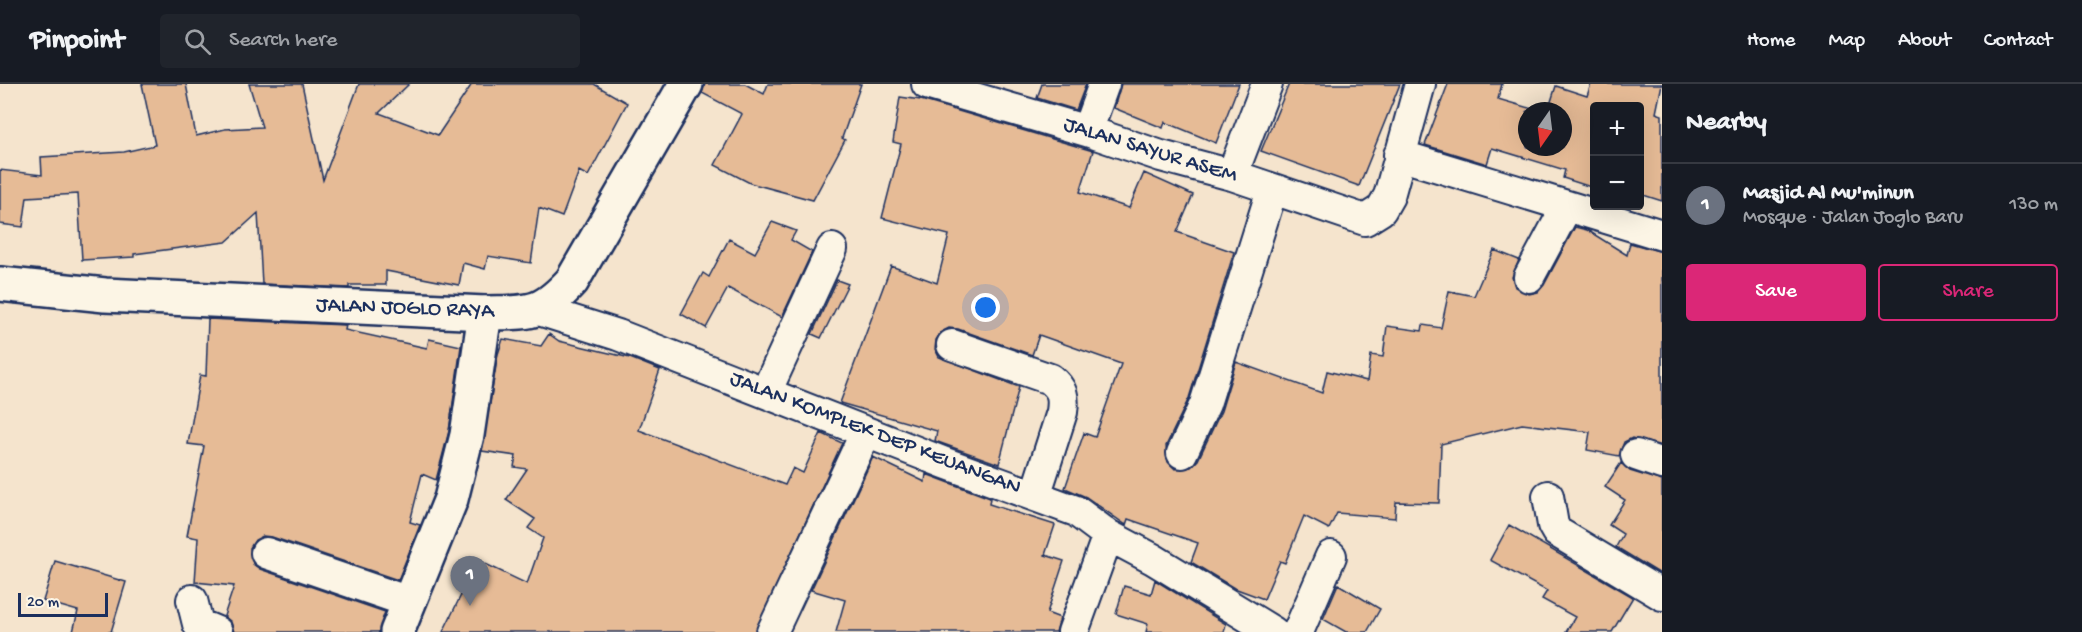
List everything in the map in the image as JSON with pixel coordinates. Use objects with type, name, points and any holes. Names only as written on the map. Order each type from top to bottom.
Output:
[{"type":"main road","points":[[539,310],[557,297],[572,280],[686,84]]},
{"type":"main road","name":"JALAN JOGLO RAYA","points":[[0,284],[105,295],[485,313],[539,310]]},
{"type":"main road","points":[[397,632],[451,499],[467,435],[485,313]]},
{"type":"street","name":"JALAN SAYUR ASEM","points":[[927,84],[1087,131],[1161,156],[1232,175],[1358,219],[1371,218],[1381,210],[1389,196],[1398,155]]},
{"type":"street","points":[[1087,131],[1104,84]]},
{"type":"street","points":[[1232,175],[1267,84]]},
{"type":"street","points":[[1420,84],[1398,155],[1567,206],[1660,228]]},
{"type":"street","points":[[1182,453],[1204,404],[1272,190]]},
{"type":"street","points":[[1529,278],[1567,206]]},
{"type":"street","points":[[766,392],[832,249]]},
{"type":"street","name":"JALAN KOMPLEK DEP KEUANGAN","points":[[539,310],[618,335],[1076,511],[1108,535],[1153,559],[1273,632]]},
{"type":"street","points":[[952,345],[1050,379],[1059,386],[1064,398],[1062,412],[1035,496]]},
{"type":"street","points":[[772,632],[866,432]]},
{"type":"street","points":[[1548,496],[1553,525],[1557,532],[1662,595]]},
{"type":"street","points":[[1073,632],[1108,535]]},
{"type":"street","points":[[266,553],[409,602]]},
{"type":"street","points":[[1298,632],[1332,556]]},
{"type":"street","points":[[192,600],[198,624],[215,632]]},
{"type":"building","points":[[142,84],[186,84],[196,136],[225,129],[262,127],[249,84],[302,84],[323,180],[359,84],[409,84],[379,113],[438,135],[472,84],[594,84],[627,103],[588,176],[579,171],[562,217],[539,208],[531,263],[488,256],[485,269],[463,263],[459,285],[386,271],[386,285],[349,285],[349,288],[262,284],[258,213],[226,242],[134,254],[134,257],[82,260],[78,194],[27,197],[23,227],[0,224],[0,170],[42,175],[41,157],[124,152],[155,145]]},
{"type":"building","points":[[705,84],[745,84],[764,94],[768,84],[861,84],[842,138],[845,140],[813,200],[750,183],[715,165],[742,114],[702,93]]},
{"type":"building","points":[[1042,84],[1086,84],[1076,110],[1037,98]]},
{"type":"building","points":[[1121,84],[1239,84],[1216,143],[1165,122],[1163,128],[1114,108]]},
{"type":"building","points":[[1289,84],[1400,84],[1359,186],[1261,151]]},
{"type":"building","points":[[1448,84],[1502,84],[1498,99],[1518,105],[1518,156],[1492,148],[1487,164],[1425,145]]},
{"type":"building","points":[[1591,84],[1662,84],[1656,113],[1662,115],[1662,201],[1644,195],[1644,102],[1590,102],[1590,187],[1563,178],[1565,170],[1519,156],[1572,156],[1572,102],[1551,102],[1556,86],[1587,96]]},
{"type":"building","points":[[900,97],[921,100],[1093,151],[1080,192],[1129,208],[1144,173],[1193,195],[1177,232],[1234,252],[1189,398],[1166,446],[1168,462],[1175,469],[1191,467],[1198,460],[1221,411],[1236,362],[1322,393],[1327,371],[1367,381],[1371,355],[1383,357],[1387,326],[1422,331],[1423,325],[1441,328],[1449,291],[1474,296],[1494,250],[1519,260],[1512,277],[1515,287],[1529,294],[1538,292],[1575,227],[1587,230],[1627,255],[1630,243],[1662,252],[1662,446],[1632,438],[1624,442],[1619,456],[1587,450],[1590,432],[1522,424],[1441,444],[1439,503],[1396,502],[1395,518],[1337,513],[1329,529],[1304,516],[1285,563],[1280,561],[1264,599],[1234,588],[1191,562],[1198,543],[1128,519],[1126,525],[1086,497],[1065,488],[1084,433],[1095,437],[1121,364],[1039,335],[1032,355],[958,329],[949,328],[941,332],[936,340],[935,349],[939,357],[1019,387],[999,464],[935,441],[937,431],[840,403],[891,266],[937,283],[949,235],[882,218],[901,144],[893,142]]},
{"type":"building","points":[[772,222],[796,231],[791,240],[812,252],[782,317],[728,288],[706,328],[681,314],[703,273],[709,277],[729,239],[755,253]]},
{"type":"building","points":[[837,280],[848,284],[821,338],[812,334]]},
{"type":"building","points":[[208,319],[346,325],[345,330],[427,348],[429,339],[461,346],[449,431],[436,480],[422,474],[410,522],[420,525],[398,580],[272,537],[263,536],[255,540],[250,548],[253,564],[260,569],[385,612],[379,632],[234,632],[231,622],[224,616],[234,586],[195,582],[198,538],[187,536],[204,446],[188,444],[200,375],[206,376]]},
{"type":"building","points":[[549,334],[559,341],[630,358],[660,370],[639,430],[785,485],[793,468],[803,473],[821,433],[842,443],[755,632],[443,632],[467,583],[460,580],[471,557],[527,584],[543,538],[528,528],[535,519],[506,500],[527,469],[514,467],[516,456],[482,451],[498,354],[503,339],[541,346]]},
{"type":"building","points":[[873,457],[925,482],[926,474],[990,498],[989,504],[1055,525],[1045,555],[1064,561],[1047,613],[1060,618],[1056,632],[836,632],[845,600],[811,590]]},
{"type":"building","points":[[1621,463],[1630,471],[1662,481],[1662,575],[1616,547],[1623,534],[1609,525],[1625,500],[1605,487]]},
{"type":"building","points":[[1509,525],[1633,597],[1612,632],[1566,632],[1575,617],[1542,599],[1547,591],[1490,560]]},
{"type":"building","points":[[55,561],[126,582],[111,632],[73,632],[78,611],[43,601]]},
{"type":"building","points":[[1155,580],[1226,624],[1224,632],[1146,632],[1148,624],[1116,614],[1124,586],[1151,594]]},
{"type":"building","points":[[1338,584],[1380,609],[1367,632],[1346,632],[1323,619]]},
{"type":"place","name":"Masjid Al Mu'minun","points":[[470,606]]}]
